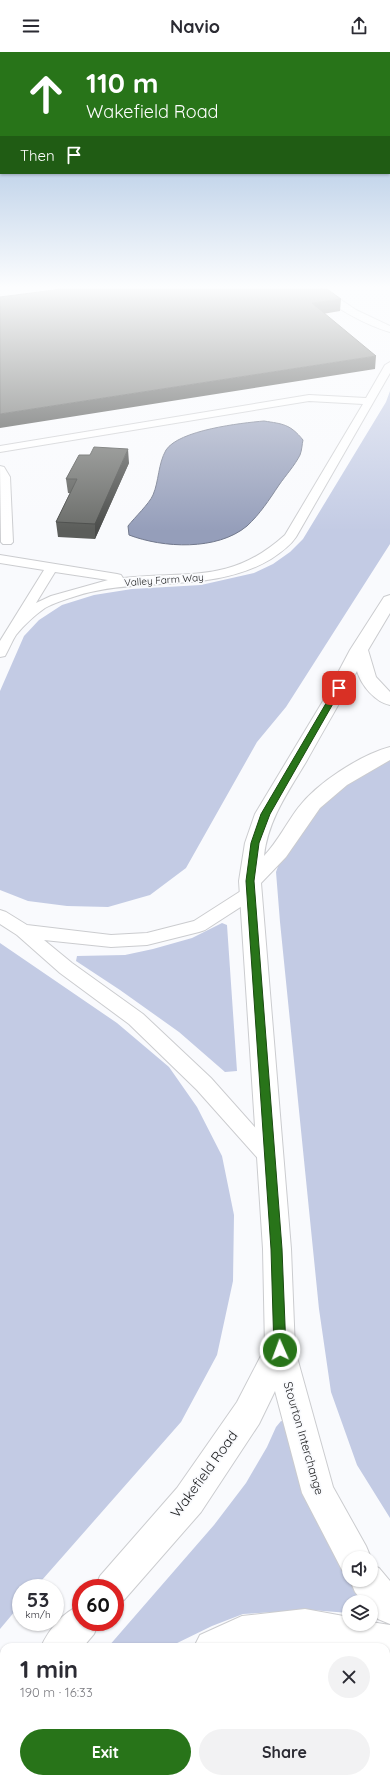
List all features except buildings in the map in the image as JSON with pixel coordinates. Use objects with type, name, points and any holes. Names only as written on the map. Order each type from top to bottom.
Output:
[{"type":"main road","points":[[250,887],[255,843],[266,814],[332,701],[359,650],[390,600]]},
{"type":"main road","points":[[359,650],[368,678],[386,698],[390,700]]},
{"type":"main road","points":[[250,887],[282,849],[295,827],[312,804],[339,781],[366,764],[390,753]]},
{"type":"main road","name":"Stourton Interchange","points":[[250,887],[277,1249],[280,1350],[318,1493],[350,1551]]},
{"type":"main road","name":"Wakefield Road","points":[[120,1579],[189,1500],[248,1413],[280,1350]]},
{"type":"main road","points":[[373,1587],[390,1607]]},
{"type":"main road","points":[[221,1643],[242,1634],[304,1626],[390,1643]]},
{"type":"main road","points":[[63,1643],[74,1631]]},
{"type":"lane","name":"Valley Farm Way","points":[[10,634],[25,618],[47,602],[95,587],[133,581],[173,580],[222,574],[246,568],[264,560],[279,549],[290,537],[387,370]]},
{"type":"lane","points":[[0,449],[309,398],[370,401]]},
{"type":"lane","points":[[0,469],[5,478],[7,542]]},
{"type":"lane","points":[[0,559],[133,581]]},
{"type":"lane","points":[[0,654],[10,634],[52,568]]},
{"type":"lane","points":[[23,931],[110,941],[147,939],[199,926],[250,887]]},
{"type":"lane","points":[[0,916],[23,931],[66,968],[136,1020],[204,1084],[269,1157]]},
{"type":"shaded area","points":[[390,391],[390,544],[286,707],[257,742],[186,868],[150,895],[108,907],[67,906],[28,901],[0,890],[0,691],[24,636],[39,620],[62,605],[94,595],[132,589],[201,585],[254,573],[273,564],[290,552],[303,539],[386,402]]},
{"type":"shaded area","points":[[264,421],[281,424],[290,428],[303,440],[302,449],[293,466],[264,507],[247,526],[235,534],[221,540],[190,545],[158,543],[129,535],[128,526],[151,499],[163,455],[173,443],[184,437],[211,429]]},
{"type":"shaded area","points":[[390,758],[390,1518],[357,1465],[331,1392],[319,1309],[276,872],[288,838],[307,809]]},
{"type":"shaded area","points":[[222,923],[227,925],[237,1071],[225,1072],[179,1032],[76,961],[77,956],[125,955],[153,949],[192,938]]},
{"type":"shaded area","points":[[0,943],[117,1023],[169,1067],[197,1107],[222,1156],[234,1215],[233,1281],[217,1355],[181,1422],[43,1579],[12,1579],[12,1615],[0,1629]]},
{"type":"shaded area","points":[[281,1421],[285,1422],[337,1554],[342,1562],[342,1587],[357,1587],[362,1595],[342,1595],[342,1612],[311,1610],[243,1614],[212,1626],[177,1643],[111,1643],[122,1631],[124,1631],[124,1629],[214,1525],[246,1483],[267,1447],[276,1427]]},
{"type":"route","points":[[280,1350],[277,1249],[264,1095],[250,881],[255,843],[266,814],[339,688]]}]
